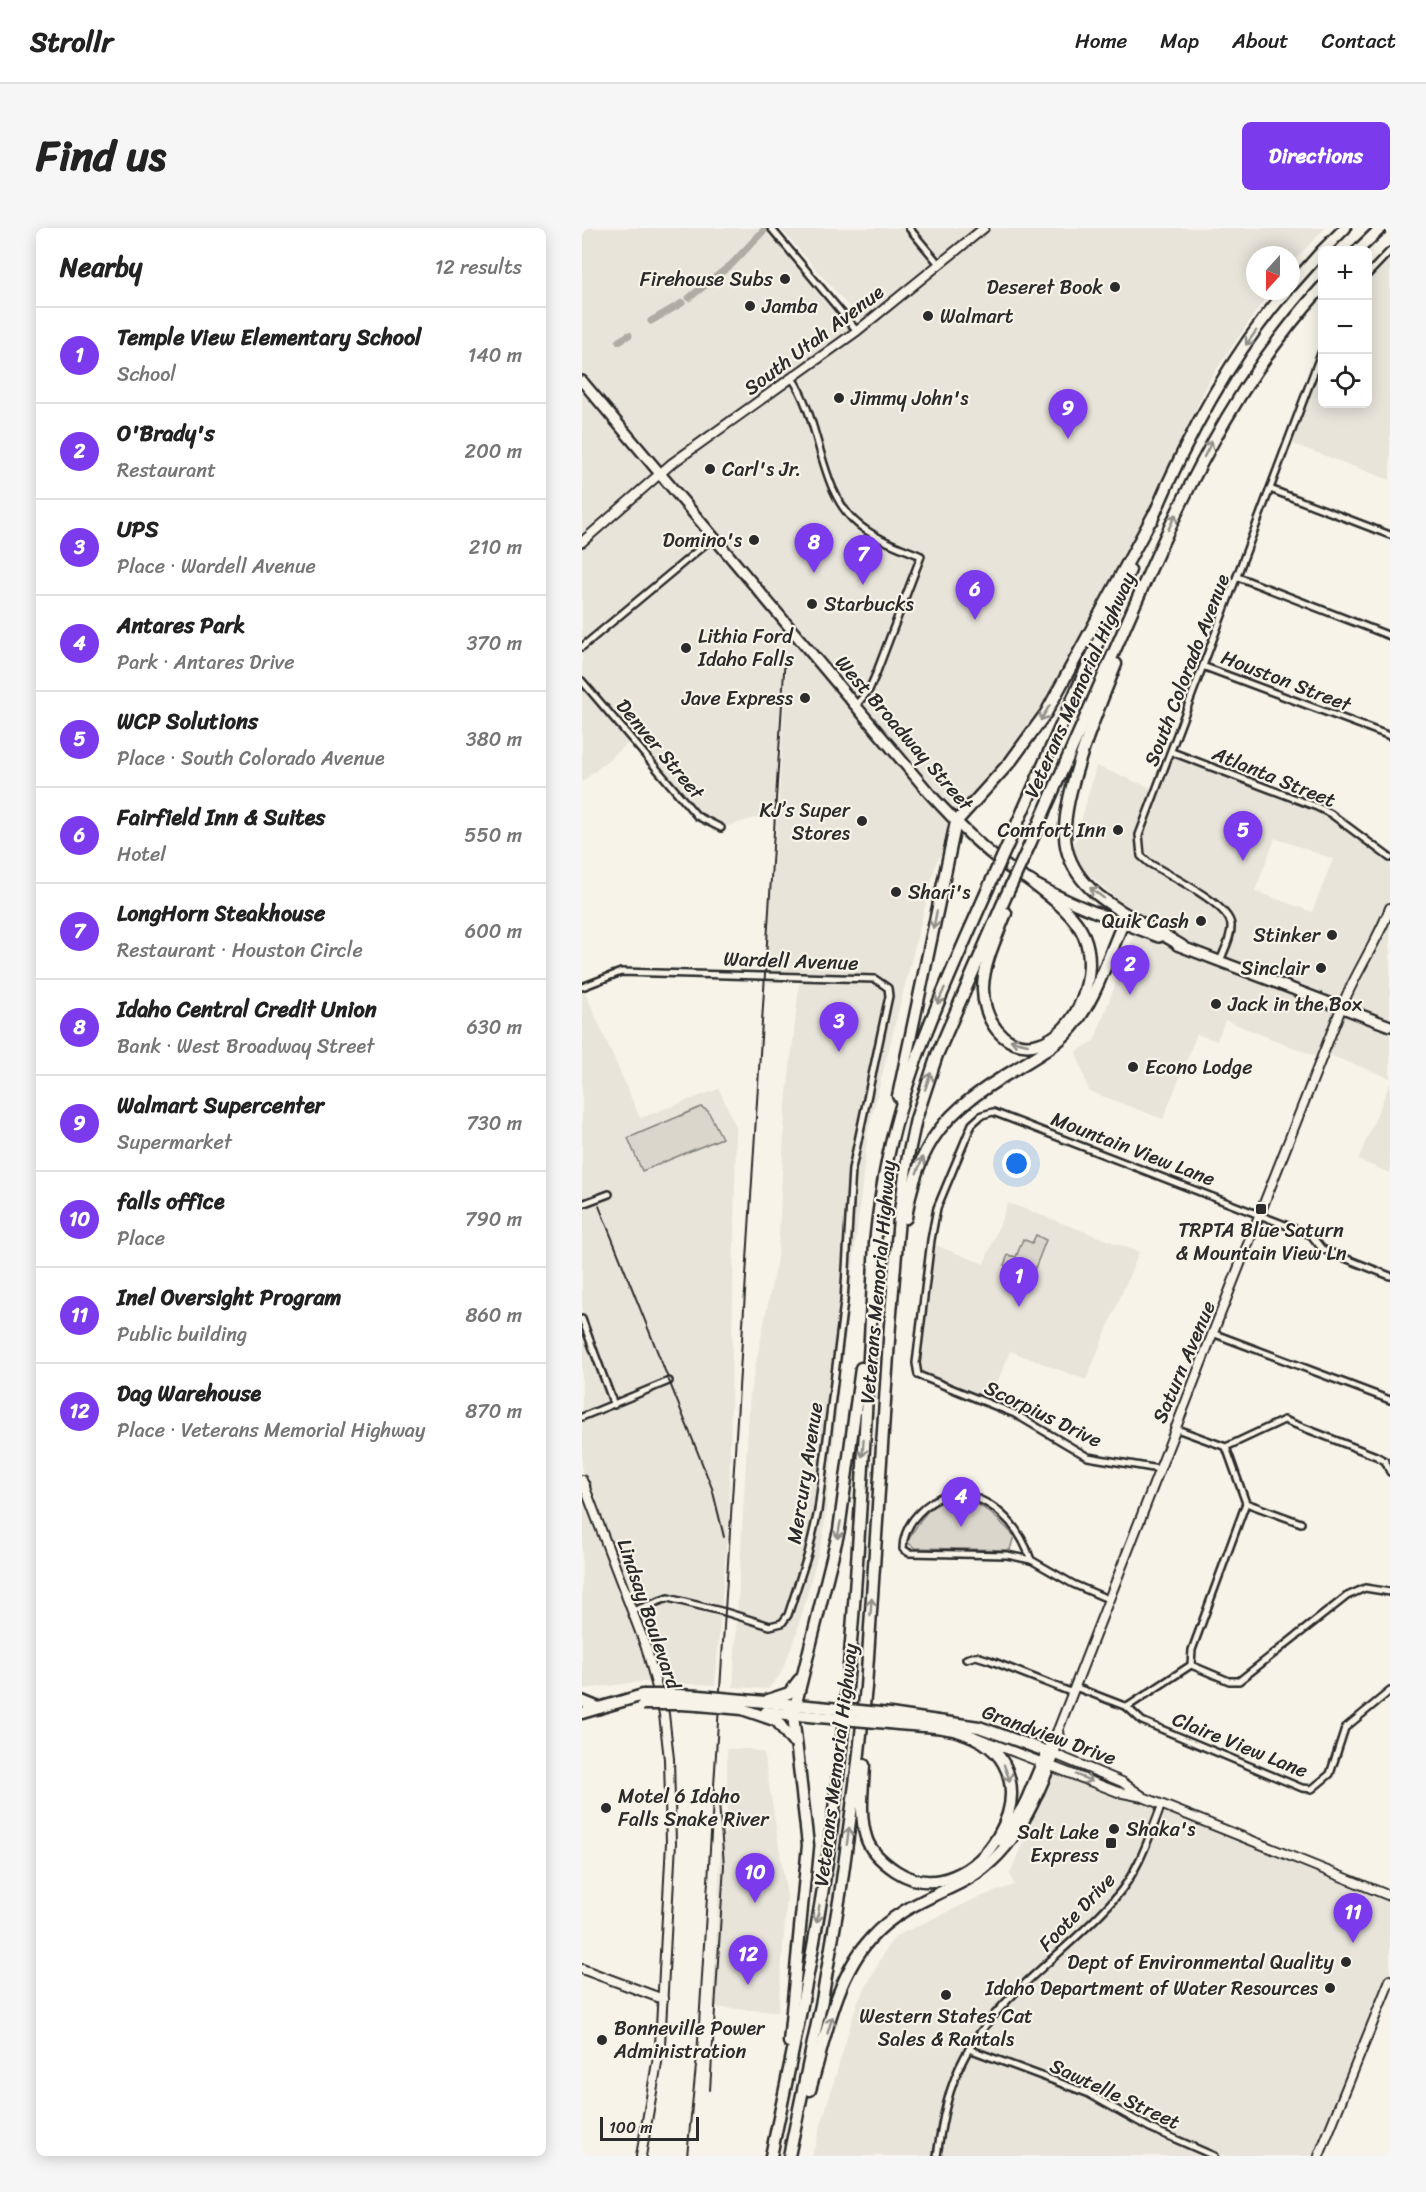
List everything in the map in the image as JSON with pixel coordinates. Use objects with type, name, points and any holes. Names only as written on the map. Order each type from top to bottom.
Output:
[{"type":"highway","points":[[1328,246],[1345,228]]},
{"type":"highway","points":[[1362,246],[1381,228]]},
{"type":"highway","points":[[1300,276],[1318,256]]},
{"type":"highway","name":"Veterans Memorial Highway","points":[[789,2156],[840,1895],[866,1687],[898,1218],[916,1119],[937,1055],[1009,897],[1156,555],[1209,444],[1270,350],[1318,293]]},
{"type":"highway","name":"Veterans Memorial Highway","points":[[771,2156],[802,2010],[828,1856],[846,1697],[875,1243],[888,1156],[914,1067],[936,1007],[1154,514],[1194,430],[1222,382],[1240,353],[1279,300]]},
{"type":"highway","points":[[888,1156],[956,822],[1011,761],[1046,713],[1154,514]]},
{"type":"highway","points":[[1156,555],[1084,751],[1068,806],[1065,836],[1071,861],[1087,885],[1111,903],[1182,946]]},
{"type":"highway","points":[[1009,897],[986,971],[983,1000],[993,1027],[1002,1036],[1013,1042],[1038,1044],[1053,1037],[1075,1012],[1084,994],[1090,967],[1089,951],[1084,935],[1074,919],[1030,881]]},
{"type":"highway","points":[[890,1325],[912,1190],[934,1135],[963,1102],[1049,1048],[1072,1028],[1086,1007],[1123,923]]},
{"type":"highway","points":[[783,2098],[808,1845],[794,1710],[834,1555],[844,1500],[875,1243]]},
{"type":"highway","points":[[582,1713],[643,1700],[679,1699],[745,1704],[765,1701],[786,1695],[805,1670]]},
{"type":"highway","points":[[866,1687],[861,1813],[866,1840],[882,1861],[901,1874],[922,1880],[940,1880],[970,1868],[990,1853],[1017,1821],[1048,1758]]},
{"type":"highway","points":[[582,1701],[600,1708]]},
{"type":"highway","points":[[745,1704],[785,1728],[798,1761]]},
{"type":"highway","name":"Grandview Drive","points":[[745,1704],[979,1727],[1048,1758]]},
{"type":"highway","name":"Grandview Drive","points":[[890,1719],[966,1734]]},
{"type":"highway","points":[[966,1734],[996,1754],[1006,1769],[1011,1788],[1010,1808],[1004,1827],[987,1851],[970,1868]]},
{"type":"highway","points":[[793,2141],[833,2013],[857,1956],[891,1919],[910,1906],[962,1882],[988,1865],[1005,1850],[1028,1815],[1048,1758]]},
{"type":"main road","name":"West Broadway Street","points":[[582,381],[586,393],[660,473],[930,794],[992,855],[1030,881],[1123,923],[1390,1026]]},
{"type":"street","points":[[909,228],[939,264]]},
{"type":"street","name":"South Utah Avenue","points":[[582,542],[660,473],[856,331],[984,228]]},
{"type":"street","points":[[772,230],[856,331]]},
{"type":"street","points":[[1372,270],[1390,251]]},
{"type":"street","name":"South Colorado Avenue","points":[[1220,961],[1230,935],[1229,917],[1210,900],[1149,864],[1141,856],[1138,846],[1139,835],[1205,667],[1322,354]]},
{"type":"street","points":[[792,378],[807,403],[830,481],[843,507],[856,523],[869,533],[887,543],[921,556],[876,674],[869,690],[856,705]]},
{"type":"street","points":[[1270,489],[1390,535]]},
{"type":"street","points":[[582,647],[714,537]]},
{"type":"street","points":[[1238,577],[1390,636]]},
{"type":"street","name":"Houston Street","points":[[1205,667],[1390,736]]},
{"type":"street","name":"Denver Street","points":[[582,681],[697,816],[721,828]]},
{"type":"street","name":"Atlanta Street","points":[[1172,752],[1317,807],[1390,858]]},
{"type":"street","name":"Saturn Avenue","points":[[1048,1758],[1059,1740],[1058,1730],[1108,1599],[1174,1428],[1215,1334],[1353,978],[1390,908]]},
{"type":"street","name":"Wardell Avenue","points":[[582,987],[621,972],[875,979],[888,988],[889,1004],[852,1170],[839,1347]]},
{"type":"street","name":"Mountain View Lane","points":[[918,1375],[916,1363],[931,1240],[938,1208],[972,1124],[982,1115],[993,1112],[1261,1215],[1311,1236],[1322,1249],[1390,1276]]},
{"type":"street","points":[[582,1204],[609,1194]]},
{"type":"street","points":[[582,1319],[614,1405]]},
{"type":"street","points":[[1215,1334],[1390,1400]]},
{"type":"street","name":"Mercury Avenue","points":[[632,1611],[668,1598],[770,1626],[782,1623],[788,1615],[805,1564],[818,1511],[839,1347]]},
{"type":"street","name":"Scorpius Drive","points":[[918,1375],[1015,1414],[1088,1457],[1159,1469]]},
{"type":"street","points":[[582,1417],[669,1381]]},
{"type":"street","points":[[1174,1428],[1226,1447],[1284,1420],[1376,1456],[1385,1461],[1390,1472]]},
{"type":"street","points":[[1127,1707],[1191,1665],[1196,1639],[1246,1503],[1226,1447]]},
{"type":"street","name":"Lindsay Boulevard","points":[[583,1484],[657,1681],[669,1759],[671,1842],[663,1999],[658,2069],[641,2156]]},
{"type":"street","points":[[1031,1560],[1025,1543],[1010,1520],[986,1502],[967,1493],[951,1492],[927,1503],[903,1540],[903,1549],[909,1553],[1007,1555],[1031,1560],[1073,1584],[1108,1599]]},
{"type":"street","points":[[1246,1503],[1301,1523]]},
{"type":"street","points":[[1191,1665],[1229,1681],[1239,1681],[1347,1596],[1365,1587],[1390,1592]]},
{"type":"street","name":"Claire View Lane","points":[[966,1659],[976,1656],[1127,1707],[1142,1721],[1302,1788],[1312,1789],[1330,1774],[1346,1728],[1390,1691]]},
{"type":"street","name":"Grandview Drive","points":[[966,1734],[1048,1758],[1118,1792],[1162,1804],[1390,1896]]},
{"type":"street","name":"Foote Drive","points":[[937,2156],[946,2103],[956,2073],[969,2049],[997,2013],[1116,1898],[1142,1855],[1162,1804]]},
{"type":"street","points":[[582,1970],[663,1999]]},
{"type":"street","points":[[1318,2156],[1387,1996],[1390,1980]]},
{"type":"street","name":"Sawtelle Street","points":[[969,2049],[1087,2093],[1150,2128],[1214,2156]]},
{"type":"shaded area","points":[[582,228],[770,228],[857,330],[864,324],[780,228],[1325,228],[1300,254],[1300,246],[1246,246],[1246,300],[1264,300],[1210,379],[1080,653],[1046,713],[956,822],[951,837],[936,863],[868,1131],[823,1536],[795,1639],[780,1675],[768,1689],[733,1687],[750,1393],[778,1253],[785,1113],[800,977],[765,975],[780,782],[786,673],[785,633],[775,812],[721,828],[697,816],[632,740],[582,782]]},
{"type":"shaded area","points":[[1390,252],[1390,480],[1288,442],[1318,362],[1318,408],[1372,408],[1372,272]]},
{"type":"shaded area","points":[[1172,752],[1317,807],[1390,858],[1390,1078],[1324,1053],[1322,1059],[1225,1020],[1217,1041],[1197,1034],[1163,1119],[1089,1091],[1076,1052],[1094,1041],[1140,920],[1082,868],[1074,847],[1096,766],[1157,790]],"holes":[[[1275,838],[1333,859],[1312,912],[1255,891]]]},
{"type":"shaded area","points":[[582,985],[640,1118],[719,1089],[736,1127],[729,1514],[715,1685],[640,1682],[582,1689]]},
{"type":"shaded area","points":[[1390,1083],[1390,1173],[1358,1160]]},
{"type":"shaded area","points":[[701,1107],[708,1111],[722,1138],[642,1171],[628,1138]]},
{"type":"shaded area","points":[[1008,1203],[1139,1252],[1086,1380],[1010,1351],[989,1403],[918,1375],[916,1363],[930,1243],[984,1264]]},
{"type":"shaded area","points":[[1036,1235],[1046,1240],[1032,1276],[1004,1265],[1008,1255],[1016,1257],[1023,1239],[1032,1243]]},
{"type":"shaded area","points":[[960,1497],[983,1508],[1008,1529],[1014,1536],[1010,1550],[915,1548],[907,1542],[922,1517],[933,1507]]},
{"type":"shaded area","points":[[727,1749],[749,1749],[764,1753],[787,1896],[778,2012],[713,2007],[721,1834],[727,1833]]},
{"type":"shaded area","points":[[1055,1766],[1143,1797],[1390,1896],[1390,1980],[1319,2156],[812,2156],[857,2003],[888,1946],[896,1936],[977,1898],[1014,1885],[1010,1873]]},
{"type":"waterway","points":[[689,298],[732,264],[766,228]]},
{"type":"waterway","points":[[651,321],[682,303]]},
{"type":"waterway","points":[[619,341],[629,335]]},
{"type":"railway","points":[[687,2156],[697,2056],[785,656]]},
{"type":"railway","points":[[599,1206],[712,1488],[724,1537]]},
{"type":"railway","points":[[710,2090],[724,1865],[719,1803]]},
{"type":"place","name":"Firehouse Subs","points":[[785,279]]},
{"type":"place","name":"Deseret Book","points":[[1115,287]]},
{"type":"place","name":"Jamba","points":[[750,306]]},
{"type":"place","name":"Walmart","points":[[928,316]]},
{"type":"place","name":"Jimmy John's","points":[[839,398]]},
{"type":"place","name":"Walmart Supercenter","points":[[1068,439]]},
{"type":"place","name":"Carl's Jr.","points":[[710,469]]},
{"type":"place","name":"Domino's","points":[[754,540]]},
{"type":"place","name":"Idaho Central Credit Union","points":[[814,573]]},
{"type":"place","name":"LongHorn Steakhouse","points":[[863,585]]},
{"type":"place","name":"Starbucks","points":[[812,604]]},
{"type":"place","name":"Fairfield Inn & Suites","points":[[975,620]]},
{"type":"place","name":"Lithia Ford Idaho Falls","points":[[686,648]]},
{"type":"place","name":"Jave Express","points":[[805,698]]},
{"type":"place","name":"KJ’s Super Stores","points":[[862,821]]},
{"type":"place","name":"Comfort Inn","points":[[1118,830]]},
{"type":"place","name":"WCP Solutions","points":[[1243,861]]},
{"type":"place","name":"Shari's","points":[[896,892]]},
{"type":"place","name":"Quik Cash","points":[[1201,921]]},
{"type":"place","name":"Stinker","points":[[1332,935]]},
{"type":"place","name":"Sinclair","points":[[1321,968]]},
{"type":"place","name":"O'Brady's","points":[[1130,995]]},
{"type":"place","name":"Jack in the Box","points":[[1216,1004]]},
{"type":"place","name":"UPS","points":[[839,1052]]},
{"type":"place","name":"Econo Lodge","points":[[1133,1067]]},
{"type":"place","name":"TRPTA Blue Saturn & Mountain View Ln","points":[[1261,1209]]},
{"type":"place","name":"Temple View Elementary School","points":[[1019,1307]]},
{"type":"place","name":"Antares Park","points":[[961,1527]]},
{"type":"place","name":"Motel 6 Idaho Falls Snake River","points":[[606,1808]]},
{"type":"place","name":"Shaka's","points":[[1114,1829]]},
{"type":"place","name":"Salt Lake Express","points":[[1111,1843]]},
{"type":"place","name":"falls office","points":[[755,1903]]},
{"type":"place","name":"Inel Oversight Program","points":[[1353,1943]]},
{"type":"place","name":"Dept of Environmental Quality","points":[[1346,1962]]},
{"type":"place","name":"Dag Warehouse","points":[[748,1985]]},
{"type":"place","name":"Idaho Department of Water Resources","points":[[1330,1988]]},
{"type":"place","name":"Western States Cat Sales & Rantals","points":[[946,1995]]},
{"type":"place","name":"Bonneville Power Administration","points":[[602,2040]]}]
